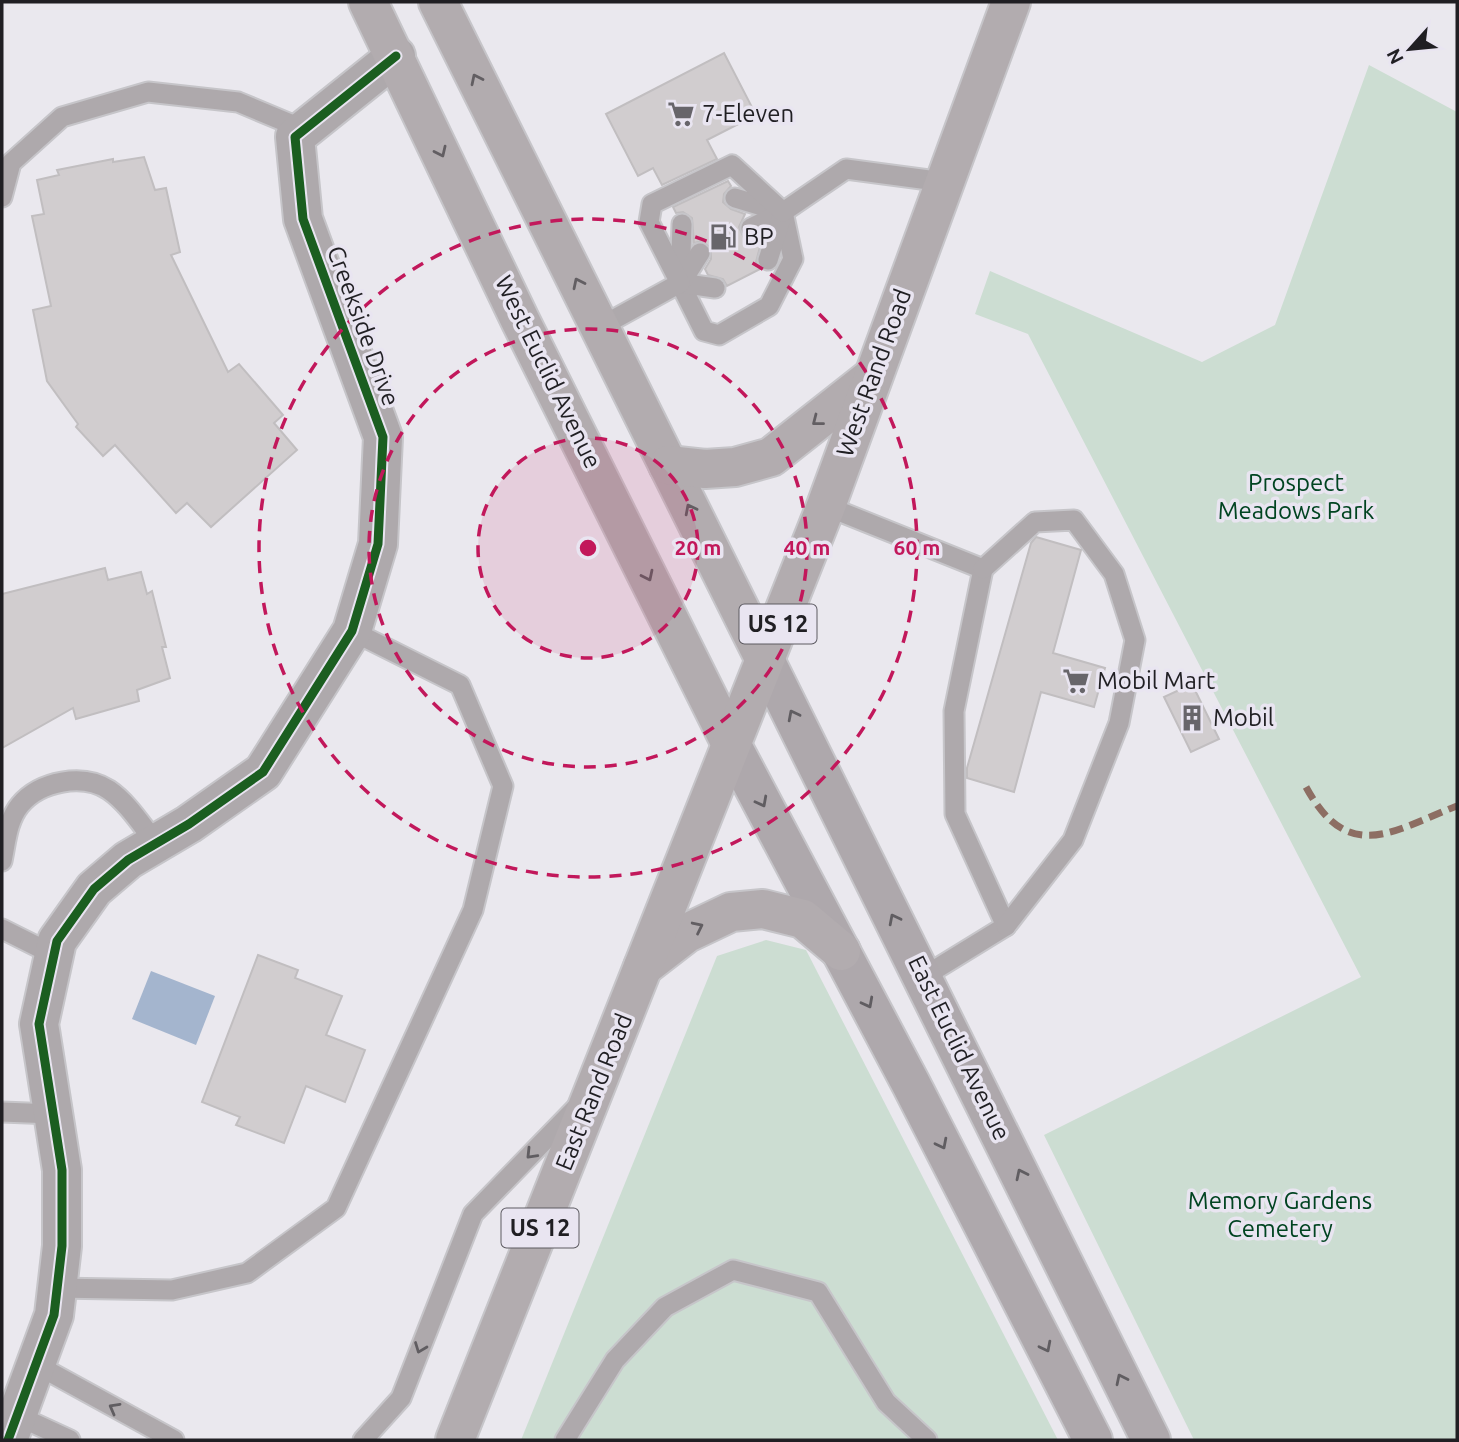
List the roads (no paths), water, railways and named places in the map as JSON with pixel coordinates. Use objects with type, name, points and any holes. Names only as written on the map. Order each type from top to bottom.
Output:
[{"type":"main road","name":"West Euclid Avenue","points":[[368,2],[520,320],[730,742]]},
{"type":"main road","points":[[438,2],[764,657]]},
{"type":"main road","name":"West Rand Road","points":[[730,742],[826,506],[870,379],[1012,2]]},
{"type":"main road","points":[[668,465],[715,468],[771,457],[870,379]]},
{"type":"main road","name":"East Euclid Avenue","points":[[764,657],[1151,1440]]},
{"type":"main road","points":[[730,742],[1093,1440]]},
{"type":"main road","name":"East Rand Road","points":[[455,1440],[730,742]]},
{"type":"main road","points":[[643,967],[687,933],[731,912],[763,909],[803,919],[841,951]]},
{"type":"street","points":[[304,130],[396,56]]},
{"type":"street","name":"Creekside Drive","points":[[13,1428],[54,1315],[61,1246],[62,1170],[39,1024],[57,941],[94,889],[128,860],[263,772],[352,631],[378,544],[383,437],[303,219],[295,137],[304,130]]},
{"type":"lane","points":[[2,197],[12,163],[62,117],[148,92],[238,102],[304,130]]},
{"type":"lane","points":[[732,165],[783,212],[793,259],[769,306],[719,335],[704,331],[680,284],[649,222],[652,204],[732,165]]},
{"type":"lane","points":[[751,228],[783,212],[846,169],[944,182]]},
{"type":"lane","points":[[735,198],[783,212]]},
{"type":"lane","points":[[768,260],[783,212]]},
{"type":"lane","points":[[680,284],[682,224]]},
{"type":"lane","points":[[600,327],[680,284],[699,253]]},
{"type":"lane","points":[[680,284],[715,288]]},
{"type":"lane","points":[[826,506],[983,569]]},
{"type":"lane","points":[[923,977],[1006,926],[1073,840],[1119,723],[1135,640],[1114,574],[1074,520],[1035,522],[983,569],[954,710],[955,814],[1006,926]]},
{"type":"lane","points":[[57,1288],[172,1290],[247,1273],[336,1209],[473,910],[503,786],[460,685],[352,631]]},
{"type":"lane","points":[[2,861],[8,829],[19,806],[35,792],[61,782],[84,781],[108,790],[130,809],[156,843]]},
{"type":"lane","points":[[2,929],[54,955]]},
{"type":"lane","points":[[363,1440],[401,1398],[473,1214],[596,1087]]},
{"type":"lane","points":[[2,1112],[53,1114]]},
{"type":"lane","points":[[565,1440],[615,1360],[665,1307],[733,1270],[818,1292],[887,1402],[927,1440]]},
{"type":"lane","points":[[37,1365],[174,1440]]},
{"type":"lane","points":[[13,1428],[70,1440]]},
{"type":"water","points":[[151,971],[215,996],[196,1045],[132,1019]]},
{"type":"place","name":"7-Eleven","points":[[681,114]]},
{"type":"place","name":"BP","points":[[723,237]]},
{"type":"place","name":"Mobil Mart","points":[[1076,681]]},
{"type":"place","name":"Mobil","points":[[1192,718]]},
{"type":"park label","name":"Prospect Meadows Park","points":[[1296,497]]},
{"type":"park label","name":"Memory Gardens Cemetery","points":[[1280,1215]]}]
